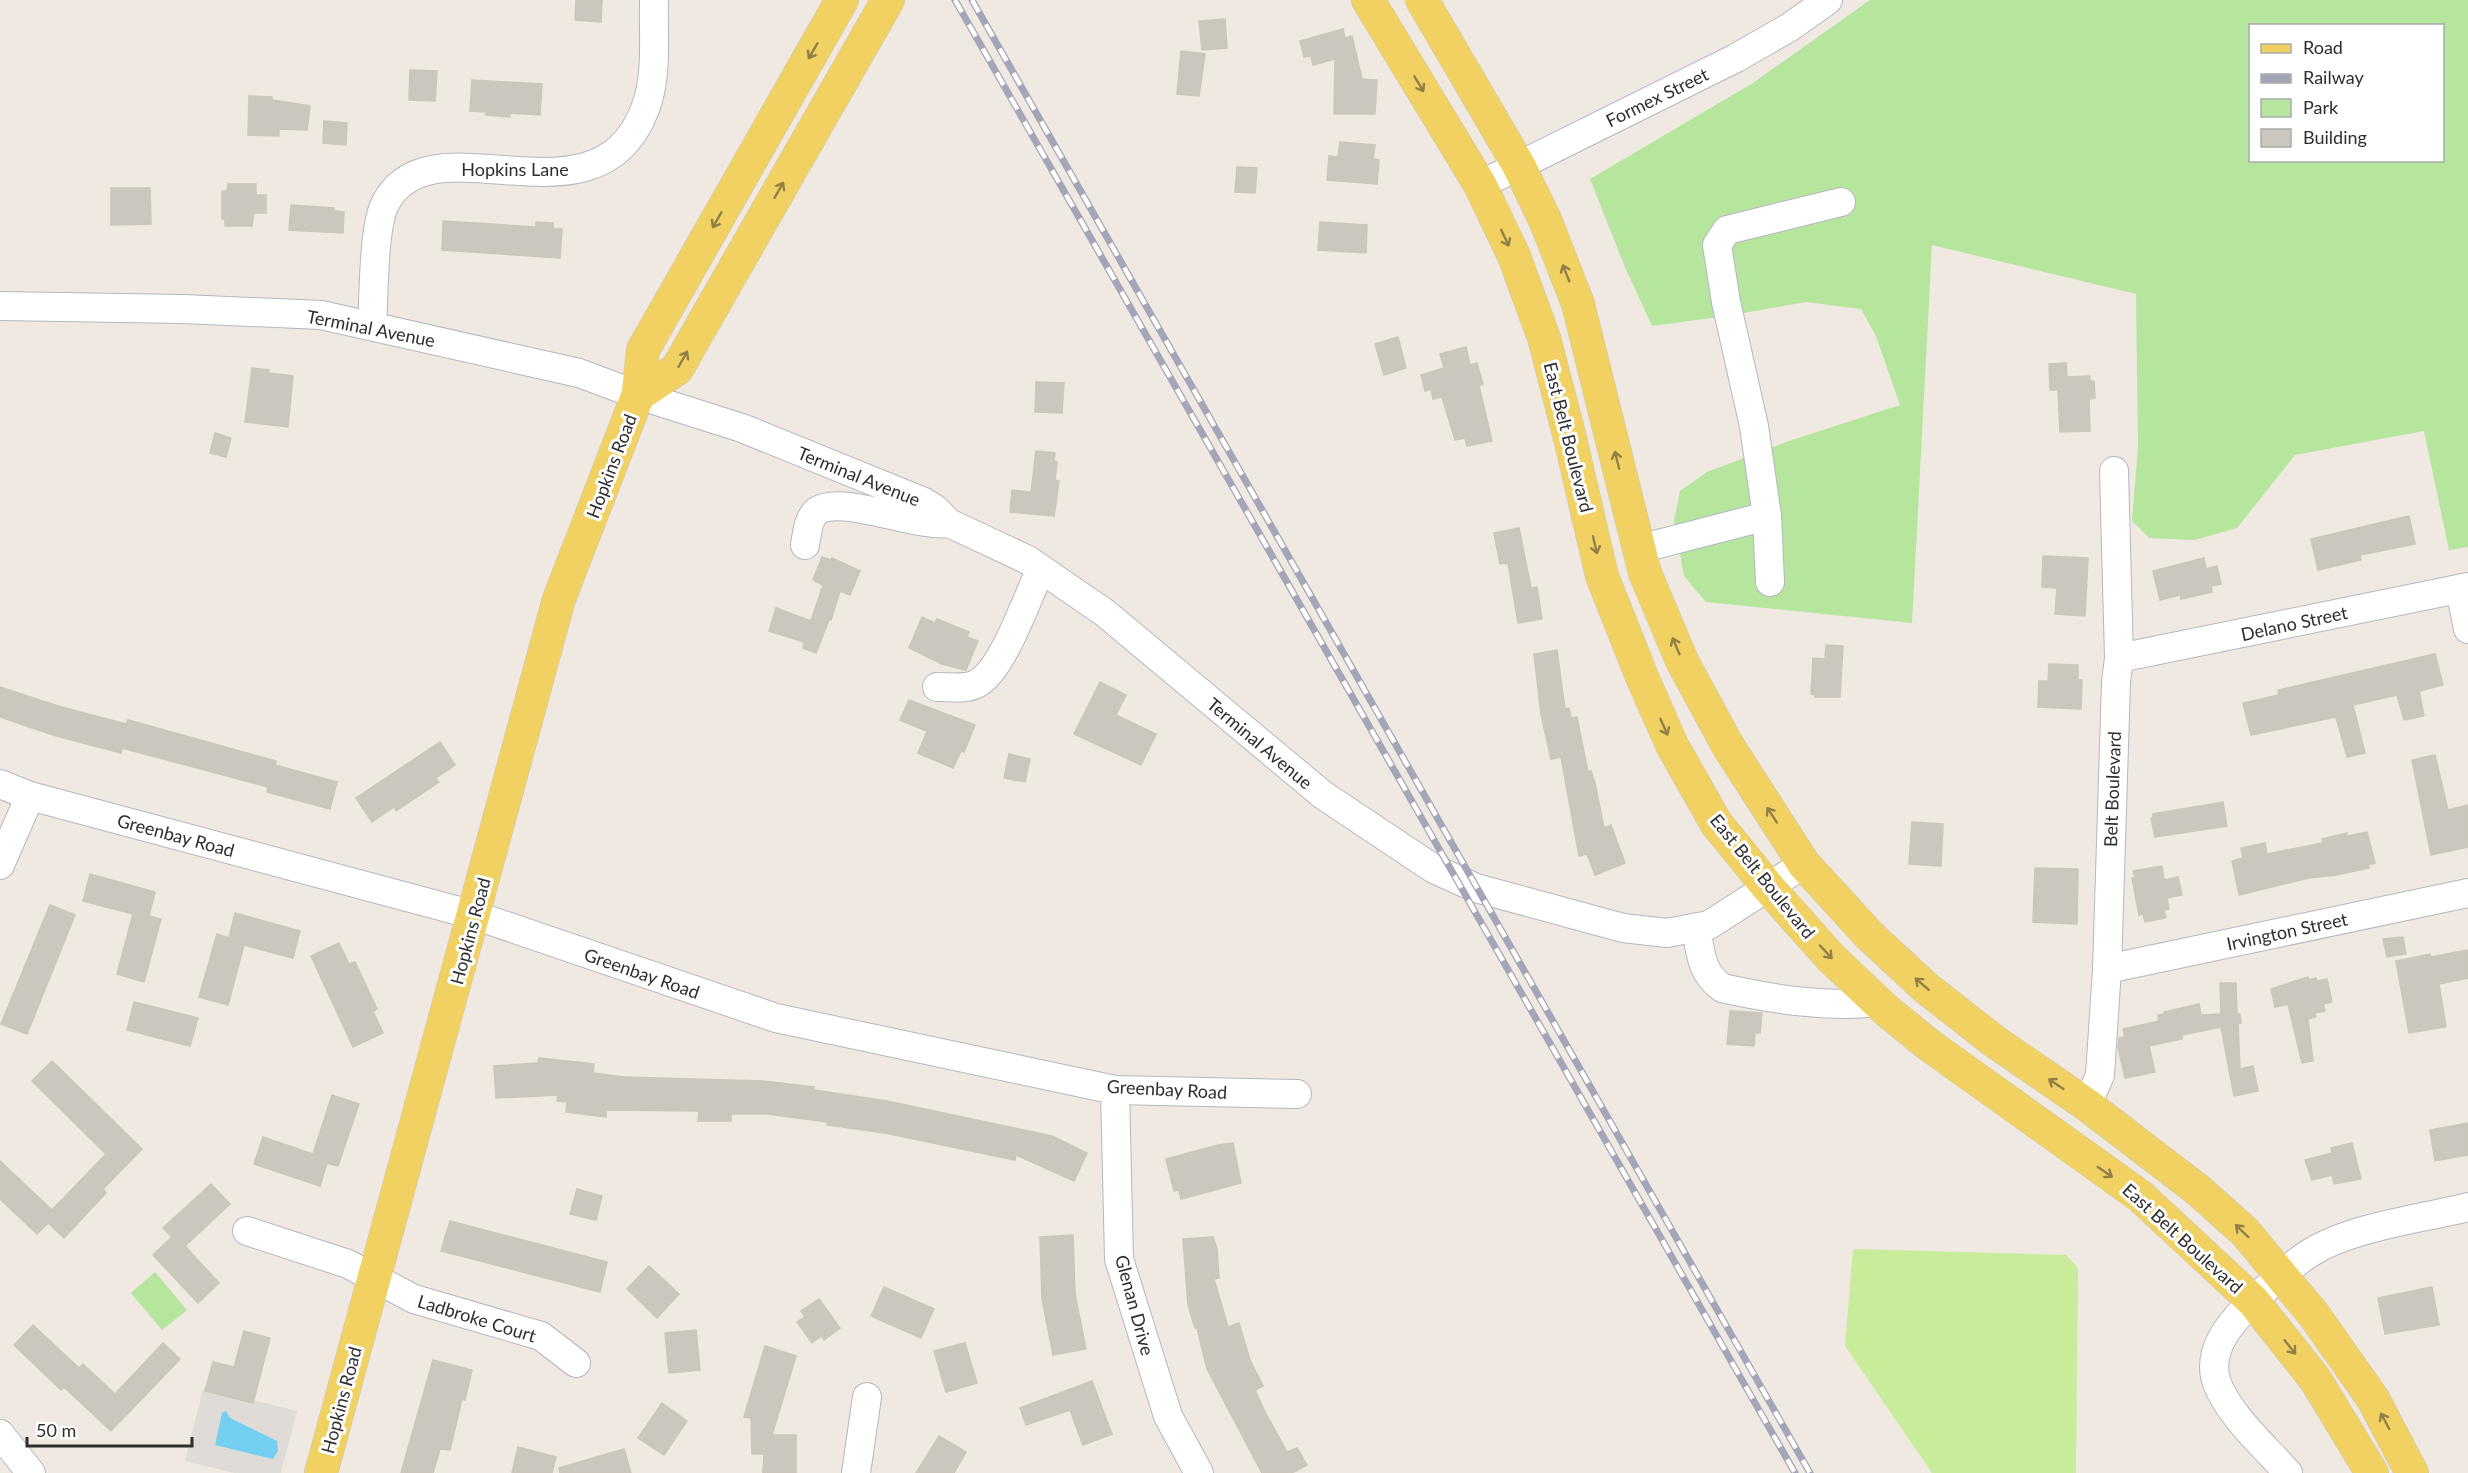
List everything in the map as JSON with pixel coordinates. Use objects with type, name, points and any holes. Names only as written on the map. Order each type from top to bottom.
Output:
[{"type":"main road","name":"Hopkins Road","points":[[321,1473],[559,599],[638,395],[643,350],[842,0]]},
{"type":"main road","name":"East Belt Boulevard","points":[[1368,0],[1480,185],[1514,256],[1544,338],[1602,576],[1672,745],[1716,823],[1768,887],[1831,958],[1878,1002],[1929,1045],[2140,1196],[2253,1301],[2315,1379],[2372,1473]]},
{"type":"main road","points":[[1422,0],[1519,166],[1546,222],[1578,304],[1645,573],[1682,661],[1728,746],[1804,864],[1869,935],[1925,987],[1994,1041],[2087,1105],[2198,1190],[2245,1233],[2282,1274],[2314,1315],[2373,1399],[2412,1473]]},
{"type":"main road","name":"Hopkins Road","points":[[638,395],[677,369],[885,6]]},
{"type":"street","name":"Hopkins Lane","points":[[372,326],[379,225],[384,205],[396,188],[414,174],[443,168],[554,172],[585,168],[608,158],[639,124],[646,107],[651,85],[654,0]]},
{"type":"street","name":"Formex Street","points":[[1480,185],[1736,58],[1790,27],[1828,0]]},
{"type":"street","points":[[1770,582],[1767,516],[1754,426],[1726,302],[1717,245],[1726,230],[1841,202]]},
{"type":"street","name":"Terminal Avenue","points":[[0,306],[183,309],[321,315],[579,373],[638,395],[742,428],[924,502],[949,523],[1028,560],[1105,613],[1323,795],[1434,869],[1476,888],[1623,928],[1667,933],[1709,925],[1804,864]]},
{"type":"street","name":"Belt Boulevard","points":[[2087,1105],[2100,1075],[2107,969],[2116,682],[2119,658],[2114,471]]},
{"type":"street","points":[[805,545],[815,512],[828,506],[880,512],[932,525],[949,523]]},
{"type":"street","points":[[1639,549],[1767,516]]},
{"type":"street","points":[[937,687],[962,687],[979,683],[998,662],[1041,569]]},
{"type":"street","points":[[2464,588],[2468,629]]},
{"type":"street","name":"Delano Street","points":[[2119,658],[2464,588]]},
{"type":"street","name":"Greenbay Road","points":[[0,784],[30,796],[474,915],[776,1018],[1115,1090],[1297,1094]]},
{"type":"street","points":[[0,865],[30,796]]},
{"type":"street","name":"Irvington Street","points":[[2107,969],[2468,893]]},
{"type":"street","points":[[1696,928],[1704,966],[1710,979],[1722,988],[1827,1004],[1851,1005],[1878,1002]]},
{"type":"street","name":"Glenan Drive","points":[[1115,1090],[1119,1258],[1168,1416],[1199,1473]]},
{"type":"street","points":[[2288,1473],[2225,1399],[2217,1382],[2214,1365],[2217,1347],[2235,1319],[2282,1274],[2317,1249],[2353,1234],[2468,1208]]},
{"type":"street","name":"Ladbroke Court","points":[[247,1231],[339,1260],[414,1299],[541,1336],[576,1364]]},
{"type":"street","points":[[856,1473],[867,1397]]},
{"type":"street","points":[[0,1434],[31,1473]]},
{"type":"green space","points":[[1870,0],[2468,0],[2468,547],[2449,550],[2424,431],[2295,455],[2237,528],[2195,540],[2149,538],[2132,521],[2138,446],[2136,294],[1932,245],[1912,623],[1706,602],[1684,576],[1674,521],[1680,491],[1707,472],[1789,441],[1900,405],[1876,336],[1861,309],[1806,302],[1652,326],[1625,267],[1590,179],[1753,83]]},
{"type":"green space","points":[[1853,1249],[2066,1255],[2078,1268],[2076,1473],[1932,1473],[1845,1346]]},
{"type":"green space","points":[[155,1272],[187,1310],[162,1330],[131,1293]]},
{"type":"shaded area","points":[[203,1389],[253,1403],[254,1400],[297,1411],[281,1473],[234,1473],[185,1461]]},
{"type":"water","points":[[226,1411],[230,1418],[277,1441],[278,1451],[273,1459],[215,1445],[222,1413]]},
{"type":"building","points":[[576,0],[602,0],[601,22],[575,20]]},
{"type":"building","points":[[1225,19],[1227,48],[1202,50],[1199,21]]},
{"type":"building","points":[[1343,29],[1345,38],[1352,36],[1362,79],[1377,80],[1375,114],[1334,114],[1335,59],[1313,65],[1311,56],[1304,57],[1300,41]]},
{"type":"building","points":[[1181,51],[1205,54],[1199,96],[1177,94]]},
{"type":"building","points":[[410,70],[437,71],[435,101],[409,100]]},
{"type":"building","points":[[472,80],[542,84],[540,115],[510,113],[510,117],[470,111]]},
{"type":"building","points":[[249,96],[272,97],[272,100],[310,106],[307,130],[279,129],[279,136],[248,135]]},
{"type":"building","points":[[324,121],[347,123],[346,145],[323,143]]},
{"type":"building","points":[[1340,142],[1375,145],[1373,159],[1379,160],[1377,184],[1327,180],[1329,156],[1338,157]]},
{"type":"building","points":[[1237,167],[1257,168],[1255,193],[1235,192]]},
{"type":"building","points":[[228,184],[256,184],[256,195],[266,195],[266,213],[254,213],[252,226],[225,226],[225,219],[222,219],[222,191],[227,191]]},
{"type":"building","points":[[111,188],[150,188],[151,224],[111,225]]},
{"type":"building","points":[[291,205],[334,208],[334,211],[344,212],[343,233],[289,230]]},
{"type":"building","points":[[443,221],[536,227],[536,222],[553,223],[553,229],[562,229],[560,258],[442,250]]},
{"type":"building","points":[[1320,222],[1367,225],[1366,253],[1318,250]]},
{"type":"building","points":[[1398,337],[1406,368],[1384,375],[1375,344]]},
{"type":"building","points":[[1466,347],[1470,365],[1477,363],[1483,384],[1479,386],[1492,441],[1467,446],[1465,438],[1455,440],[1442,397],[1433,399],[1431,389],[1425,391],[1421,375],[1444,368],[1440,354]]},
{"type":"building","points":[[2066,363],[2067,377],[2090,376],[2090,381],[2094,381],[2095,398],[2089,399],[2090,431],[2060,432],[2058,390],[2050,390],[2049,364]]},
{"type":"building","points":[[252,368],[269,370],[268,373],[293,376],[288,427],[245,422]]},
{"type":"building","points":[[1036,382],[1064,383],[1062,413],[1035,412]]},
{"type":"building","points":[[215,433],[231,438],[226,457],[210,453]]},
{"type":"building","points":[[1036,451],[1055,453],[1054,461],[1057,462],[1055,480],[1059,481],[1054,516],[1010,512],[1012,490],[1031,492]]},
{"type":"building","points":[[2409,516],[2415,544],[2360,555],[2361,560],[2318,570],[2311,539]]},
{"type":"building","points":[[1519,528],[1531,588],[1537,587],[1542,619],[1518,623],[1508,563],[1500,564],[1494,533]]},
{"type":"building","points":[[2043,556],[2088,558],[2085,616],[2055,614],[2057,588],[2042,587]]},
{"type":"building","points":[[822,557],[831,560],[832,558],[860,571],[850,595],[840,591],[831,620],[829,620],[816,653],[803,648],[804,642],[769,631],[776,608],[811,621],[823,585],[813,580]]},
{"type":"building","points":[[2204,558],[2206,569],[2217,566],[2221,584],[2211,586],[2212,592],[2181,599],[2180,595],[2160,600],[2153,571]]},
{"type":"building","points":[[922,617],[935,623],[937,619],[969,632],[967,637],[978,641],[966,670],[942,664],[909,648]]},
{"type":"building","points":[[1826,645],[1843,646],[1840,697],[1815,697],[1811,694],[1813,658],[1825,659]]},
{"type":"building","points":[[1557,650],[1565,709],[1569,708],[1571,718],[1577,717],[1588,772],[1591,771],[1595,783],[1604,828],[1611,825],[1625,863],[1595,875],[1587,854],[1579,856],[1561,757],[1551,759],[1541,714],[1534,654]]},
{"type":"building","points":[[2435,654],[2443,685],[2419,691],[2424,716],[2404,720],[2397,695],[2353,705],[2365,753],[2347,757],[2336,717],[2251,735],[2243,703],[2279,695],[2278,690]]},
{"type":"building","points":[[2049,664],[2078,665],[2078,680],[2082,680],[2081,709],[2038,707],[2039,681],[2048,681]]},
{"type":"building","points":[[1100,682],[1126,695],[1116,715],[1156,734],[1141,765],[1074,734]]},
{"type":"building","points":[[0,687],[58,706],[126,724],[128,720],[276,761],[275,765],[337,782],[330,809],[267,792],[268,787],[122,748],[121,753],[53,735],[0,717]]},
{"type":"building","points":[[909,700],[975,725],[964,752],[961,751],[953,768],[918,753],[927,731],[900,720]]},
{"type":"building","points":[[440,742],[455,765],[436,778],[439,782],[396,811],[394,807],[372,822],[356,798]]},
{"type":"building","points":[[1009,754],[1030,759],[1025,782],[1004,778]]},
{"type":"building","points":[[2435,755],[2448,810],[2468,805],[2468,847],[2431,855],[2412,760]]},
{"type":"building","points":[[2223,802],[2227,826],[2155,837],[2151,818],[2153,814]]},
{"type":"building","points":[[1912,822],[1943,824],[1941,866],[1909,864]]},
{"type":"building","points":[[2367,832],[2375,863],[2368,865],[2369,868],[2309,878],[2239,895],[2232,861],[2243,858],[2241,848],[2265,843],[2267,854],[2323,843],[2322,839],[2347,833],[2347,836]]},
{"type":"building","points":[[2162,866],[2164,880],[2178,877],[2182,895],[2167,898],[2169,909],[2164,910],[2166,918],[2145,922],[2143,914],[2139,915],[2132,878],[2135,877],[2133,871]]},
{"type":"building","points":[[2035,868],[2078,869],[2077,924],[2033,922]]},
{"type":"building","points":[[90,874],[155,892],[149,916],[161,919],[144,982],[117,974],[133,914],[83,901]]},
{"type":"building","points":[[50,905],[75,915],[27,1034],[1,1024]]},
{"type":"building","points":[[235,913],[300,931],[293,958],[244,945],[228,1005],[199,997],[217,934],[229,938]]},
{"type":"building","points":[[2403,937],[2406,954],[2387,957],[2383,939]]},
{"type":"building","points":[[339,943],[349,964],[355,962],[377,1009],[373,1011],[383,1033],[353,1047],[311,956]]},
{"type":"building","points":[[2468,950],[2468,978],[2439,984],[2446,1027],[2409,1033],[2396,961]]},
{"type":"building","points":[[2308,977],[2309,980],[2316,978],[2317,981],[2327,979],[2332,1002],[2323,1004],[2325,1011],[2315,1013],[2316,1017],[2308,1019],[2313,1061],[2302,1063],[2288,1004],[2275,1007],[2271,989]]},
{"type":"building","points":[[2220,983],[2236,983],[2237,1014],[2240,1014],[2241,1023],[2238,1023],[2240,1069],[2253,1066],[2258,1091],[2234,1096],[2221,1027],[2182,1035],[2182,1039],[2149,1046],[2155,1072],[2125,1078],[2118,1047],[2119,1038],[2125,1037],[2123,1029],[2159,1021],[2158,1015],[2164,1012],[2199,1004],[2201,1015],[2221,1014]]},
{"type":"building","points":[[134,1002],[198,1018],[190,1046],[127,1030]]},
{"type":"building","points":[[1730,1011],[1762,1013],[1760,1033],[1755,1033],[1754,1046],[1727,1044]]},
{"type":"building","points":[[539,1058],[594,1064],[593,1073],[624,1077],[761,1081],[814,1087],[814,1090],[887,1101],[1052,1136],[1087,1153],[1074,1181],[1016,1155],[1015,1160],[885,1133],[827,1125],[828,1122],[768,1114],[731,1114],[731,1121],[698,1121],[699,1111],[606,1110],[606,1117],[566,1112],[567,1102],[557,1101],[558,1095],[496,1098],[494,1066],[538,1063]]},
{"type":"building","points":[[52,1061],[142,1149],[103,1189],[106,1193],[64,1238],[48,1223],[37,1234],[0,1199],[0,1161],[52,1210],[106,1154],[32,1081]]},
{"type":"building","points":[[332,1095],[359,1104],[338,1166],[327,1163],[320,1186],[254,1164],[263,1137],[313,1154]]},
{"type":"building","points":[[2468,1123],[2468,1155],[2435,1161],[2430,1130]]},
{"type":"building","points":[[1233,1143],[1241,1183],[1181,1199],[1179,1190],[1174,1191],[1166,1159]]},
{"type":"building","points":[[2352,1143],[2361,1179],[2334,1184],[2332,1175],[2312,1180],[2305,1160],[2332,1153],[2331,1148]]},
{"type":"building","points":[[211,1184],[230,1204],[185,1246],[219,1283],[198,1303],[153,1255],[172,1237],[163,1228]]},
{"type":"building","points":[[577,1189],[602,1196],[596,1220],[570,1214]]},
{"type":"building","points":[[450,1221],[607,1262],[600,1292],[441,1251]]},
{"type":"building","points":[[1073,1235],[1075,1294],[1086,1349],[1053,1355],[1042,1299],[1040,1237]]},
{"type":"building","points":[[1213,1237],[1217,1249],[1219,1278],[1214,1279],[1228,1327],[1239,1323],[1250,1360],[1263,1386],[1255,1390],[1264,1410],[1287,1452],[1297,1448],[1307,1465],[1292,1473],[1262,1473],[1207,1369],[1197,1328],[1195,1328],[1188,1305],[1183,1239]]},
{"type":"building","points":[[649,1266],[679,1294],[657,1318],[627,1289]]},
{"type":"building","points":[[884,1287],[934,1309],[921,1338],[871,1316]]},
{"type":"building","points":[[2432,1287],[2439,1325],[2385,1334],[2378,1298]]},
{"type":"building","points":[[819,1299],[840,1328],[824,1340],[821,1336],[812,1343],[797,1322],[805,1317],[801,1311]]},
{"type":"building","points":[[33,1325],[79,1368],[83,1364],[115,1394],[163,1343],[180,1359],[111,1431],[64,1387],[61,1390],[14,1345]]},
{"type":"building","points":[[696,1330],[700,1370],[669,1373],[665,1333]]},
{"type":"building","points":[[244,1331],[270,1338],[253,1403],[205,1391],[213,1362],[234,1367]]},
{"type":"building","points":[[965,1343],[977,1383],[946,1392],[934,1351]]},
{"type":"building","points":[[765,1346],[796,1356],[772,1435],[796,1435],[796,1473],[763,1473],[764,1454],[752,1454],[751,1418],[744,1417]]},
{"type":"building","points":[[433,1360],[472,1370],[465,1400],[462,1399],[450,1450],[440,1449],[433,1473],[401,1473]]},
{"type":"building","points":[[1092,1381],[1112,1434],[1083,1445],[1070,1410],[1026,1425],[1020,1408]]},
{"type":"building","points":[[662,1403],[687,1421],[664,1455],[638,1438]]},
{"type":"building","points":[[939,1436],[966,1452],[954,1473],[916,1473]]},
{"type":"building","points":[[518,1447],[556,1457],[552,1473],[512,1473]]},
{"type":"building","points":[[624,1449],[631,1473],[560,1473],[559,1468]]},
{"type":"railway","points":[[955,0],[1795,1473]]},
{"type":"railway","points":[[972,0],[1810,1473]]}]
